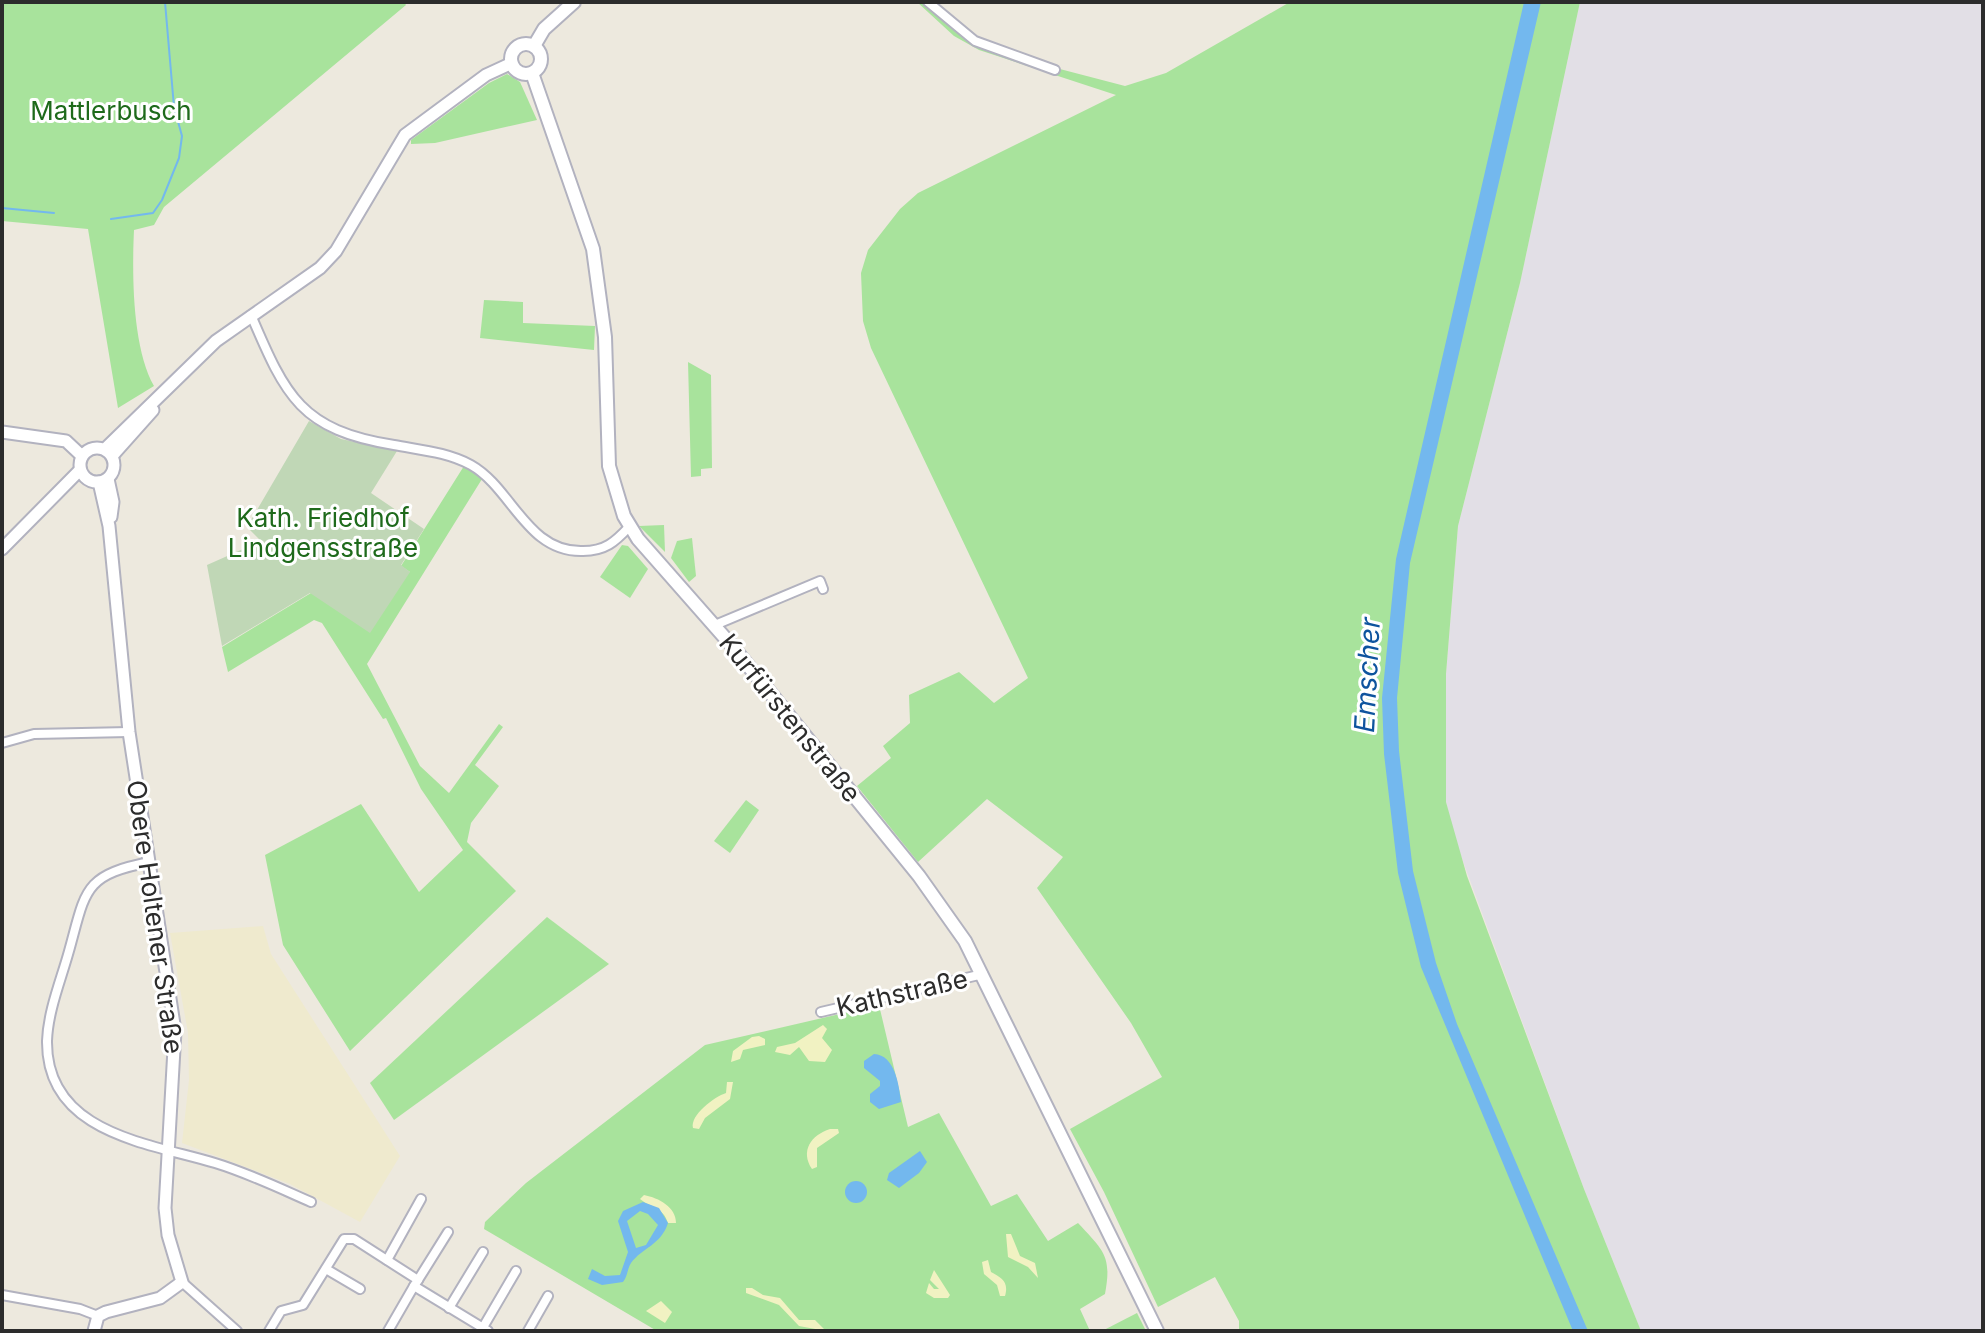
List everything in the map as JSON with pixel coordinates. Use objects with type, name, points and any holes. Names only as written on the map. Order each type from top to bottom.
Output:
[{"type":"main road","points":[[532,73],[519,73],[512,63],[517,47],[534,46],[544,29],[574,2]]},
{"type":"main road","name":"Kurfürstenstraße","points":[[534,46],[542,59],[532,73],[593,249],[605,337],[609,466],[614,493],[629,527],[715,625],[932,893],[983,974],[1157,1331]]},
{"type":"street","points":[[928,2],[975,41],[1055,70]]},
{"type":"street","points":[[2,432],[50,437],[66,441],[86,453],[108,453],[216,341],[320,268],[336,251],[349,235],[393,149],[405,135],[486,75],[512,63]]},
{"type":"street","points":[[251,315],[288,393],[322,423],[346,435],[437,452],[464,462],[486,476],[535,532],[563,549],[578,552],[606,548],[629,527]]},
{"type":"street","points":[[2,549],[83,474],[86,453]]},
{"type":"street","points":[[83,474],[103,480],[115,467],[108,453]]},
{"type":"street","name":"Obere Holtener Straße","points":[[103,480],[129,732],[175,1031],[174,1103],[168,1150],[168,1235],[182,1282]]},
{"type":"street","points":[[715,625],[820,581],[823,589]]},
{"type":"street","points":[[2,743],[34,734],[129,732]]},
{"type":"street","points":[[150,862],[115,869],[90,888],[74,933],[47,1040],[52,1070],[74,1109],[104,1131],[246,1174],[311,1202]]},
{"type":"street","name":"Kathstraße","points":[[821,1012],[983,974]]},
{"type":"street","points":[[387,1260],[421,1199]]},
{"type":"street","points":[[388,1331],[448,1232]]},
{"type":"street","points":[[269,1331],[281,1311],[303,1305],[344,1239],[354,1239],[387,1260],[449,1308],[484,1330],[516,1271]]},
{"type":"street","points":[[449,1308],[483,1252]]},
{"type":"street","points":[[326,1269],[360,1289]]},
{"type":"street","points":[[2,1295],[80,1309],[98,1316],[160,1298],[182,1282],[237,1331]]},
{"type":"street","points":[[528,1331],[548,1296]]},
{"type":"street","points":[[94,1331],[98,1316]]},
{"type":"shaded area","points":[[1580,2],[1983,2],[1983,1331],[1641,1331],[1584,1189],[1454,837],[1446,802],[1446,674],[1458,526],[1520,283]]},
{"type":"shaded area","points":[[263,926],[271,954],[400,1156],[360,1222],[290,1184],[182,1143],[189,1080],[188,1033],[170,933]]},
{"type":"green space","name":"Mattlerbusch","points":[[2,2],[404,2],[406,5],[164,207],[154,225],[134,230],[137,331],[154,386],[118,408],[88,229],[2,221]]},
{"type":"green space","points":[[917,2],[926,2],[963,36],[1056,68],[1125,86],[1166,73],[1290,2],[1580,2],[1520,283],[1458,526],[1446,674],[1446,802],[1467,876],[1584,1189],[1641,1331],[1239,1331],[1239,1321],[1215,1277],[1158,1307],[1104,1192],[1070,1129],[1162,1077],[1131,1023],[1037,888],[1063,857],[987,799],[918,862],[857,786],[891,758],[883,746],[910,723],[909,695],[959,672],[994,703],[1028,678],[871,348],[863,321],[861,273],[868,250],[900,209],[918,193],[1116,95],[979,50],[954,36]]},
{"type":"green space","points":[[507,74],[520,82],[537,120],[435,143],[411,144],[411,140],[489,83]]},
{"type":"green space","points":[[484,300],[523,302],[523,323],[595,326],[594,350],[480,338]]},
{"type":"green space","points":[[688,362],[711,375],[712,468],[701,469],[701,476],[691,477]]},
{"type":"green space","name":"Kath. Friedhof Lindgensstraße","points":[[309,421],[341,439],[397,451],[371,493],[424,529],[401,565],[410,572],[370,633],[310,593],[222,646],[207,565],[261,541],[247,527]]},
{"type":"green space","points":[[464,466],[482,479],[367,664],[420,766],[449,793],[499,724],[503,727],[475,765],[499,786],[471,823],[467,842],[516,891],[350,1051],[283,945],[265,855],[361,804],[419,892],[463,850],[421,789],[386,718],[383,719],[322,623],[314,620],[228,672],[222,647],[311,593],[410,572],[401,566]]},
{"type":"green space","points":[[664,525],[665,552],[639,526]]},
{"type":"green space","points":[[692,538],[696,576],[689,582],[671,558],[677,541]]},
{"type":"green space","points":[[622,545],[628,546],[648,569],[630,598],[600,577]]},
{"type":"green space","points":[[746,800],[759,810],[730,853],[714,841]]},
{"type":"green space","points":[[547,917],[609,964],[394,1120],[370,1083]]},
{"type":"green space","points":[[879,1005],[908,1127],[939,1113],[991,1206],[1017,1194],[1048,1241],[1078,1223],[1100,1248],[1107,1271],[1105,1294],[1080,1309],[1090,1331],[657,1331],[484,1229],[485,1222],[526,1183],[705,1045]]},
{"type":"green space","points":[[1137,1313],[1146,1331],[1102,1331]]},
{"type":"sand","points":[[823,1025],[827,1029],[822,1038],[832,1050],[825,1062],[809,1061],[799,1047],[790,1055],[775,1052],[777,1047],[795,1043]]},
{"type":"sand","points":[[752,1037],[765,1039],[765,1045],[743,1050],[740,1059],[731,1062],[733,1051]]},
{"type":"sand","points":[[727,1082],[733,1082],[730,1099],[705,1118],[699,1129],[693,1128],[699,1112],[709,1102],[726,1093]]},
{"type":"sand","points":[[838,1129],[839,1133],[817,1148],[817,1167],[812,1169],[807,1156],[809,1144],[817,1135]]},
{"type":"sand","points":[[644,1195],[666,1204],[673,1212],[676,1223],[668,1223],[660,1211],[640,1199]]},
{"type":"sand","points":[[1006,1234],[1011,1234],[1020,1256],[1035,1263],[1038,1278],[1028,1267],[1008,1257]]},
{"type":"sand","points":[[988,1260],[991,1272],[1005,1284],[1005,1296],[1000,1296],[997,1285],[984,1274],[982,1262]]},
{"type":"sand","points":[[934,1270],[950,1295],[948,1298],[934,1298],[926,1293],[929,1283],[934,1289],[939,1289],[930,1280]]},
{"type":"sand","points":[[746,1288],[763,1295],[780,1298],[799,1320],[815,1320],[826,1331],[799,1326],[779,1305],[746,1293]]},
{"type":"sand","points":[[661,1301],[672,1312],[665,1323],[646,1311]]},
{"type":"water","points":[[1524,2],[1541,2],[1410,563],[1397,698],[1399,751],[1413,871],[1436,963],[1457,1024],[1588,1331],[1573,1331],[1421,967],[1398,873],[1384,754],[1382,698],[1396,559]]},
{"type":"water","points":[[874,1054],[891,1065],[901,1102],[879,1109],[870,1102],[870,1094],[880,1086],[880,1081],[864,1068],[864,1061]]},
{"type":"water","points":[[920,1151],[927,1162],[919,1173],[899,1188],[887,1180],[889,1173]]},
{"type":"water","points":[[856,1181],[864,1184],[867,1192],[864,1200],[856,1203],[848,1200],[845,1192],[848,1184]]},
{"type":"water","points":[[643,1202],[659,1208],[668,1223],[661,1236],[631,1263],[623,1282],[602,1285],[588,1279],[592,1269],[605,1276],[620,1275],[628,1252],[618,1221],[623,1211]],"holes":[[[640,1211],[648,1214],[658,1225],[646,1245],[636,1248],[627,1221]]]},
{"type":"waterway","points":[[111,219],[153,213],[162,200],[179,158],[182,136],[174,107],[165,2]]},
{"type":"waterway","points":[[2,208],[54,213]]},
{"type":"water label","name":"Emscher","points":[[1367,675]]}]
